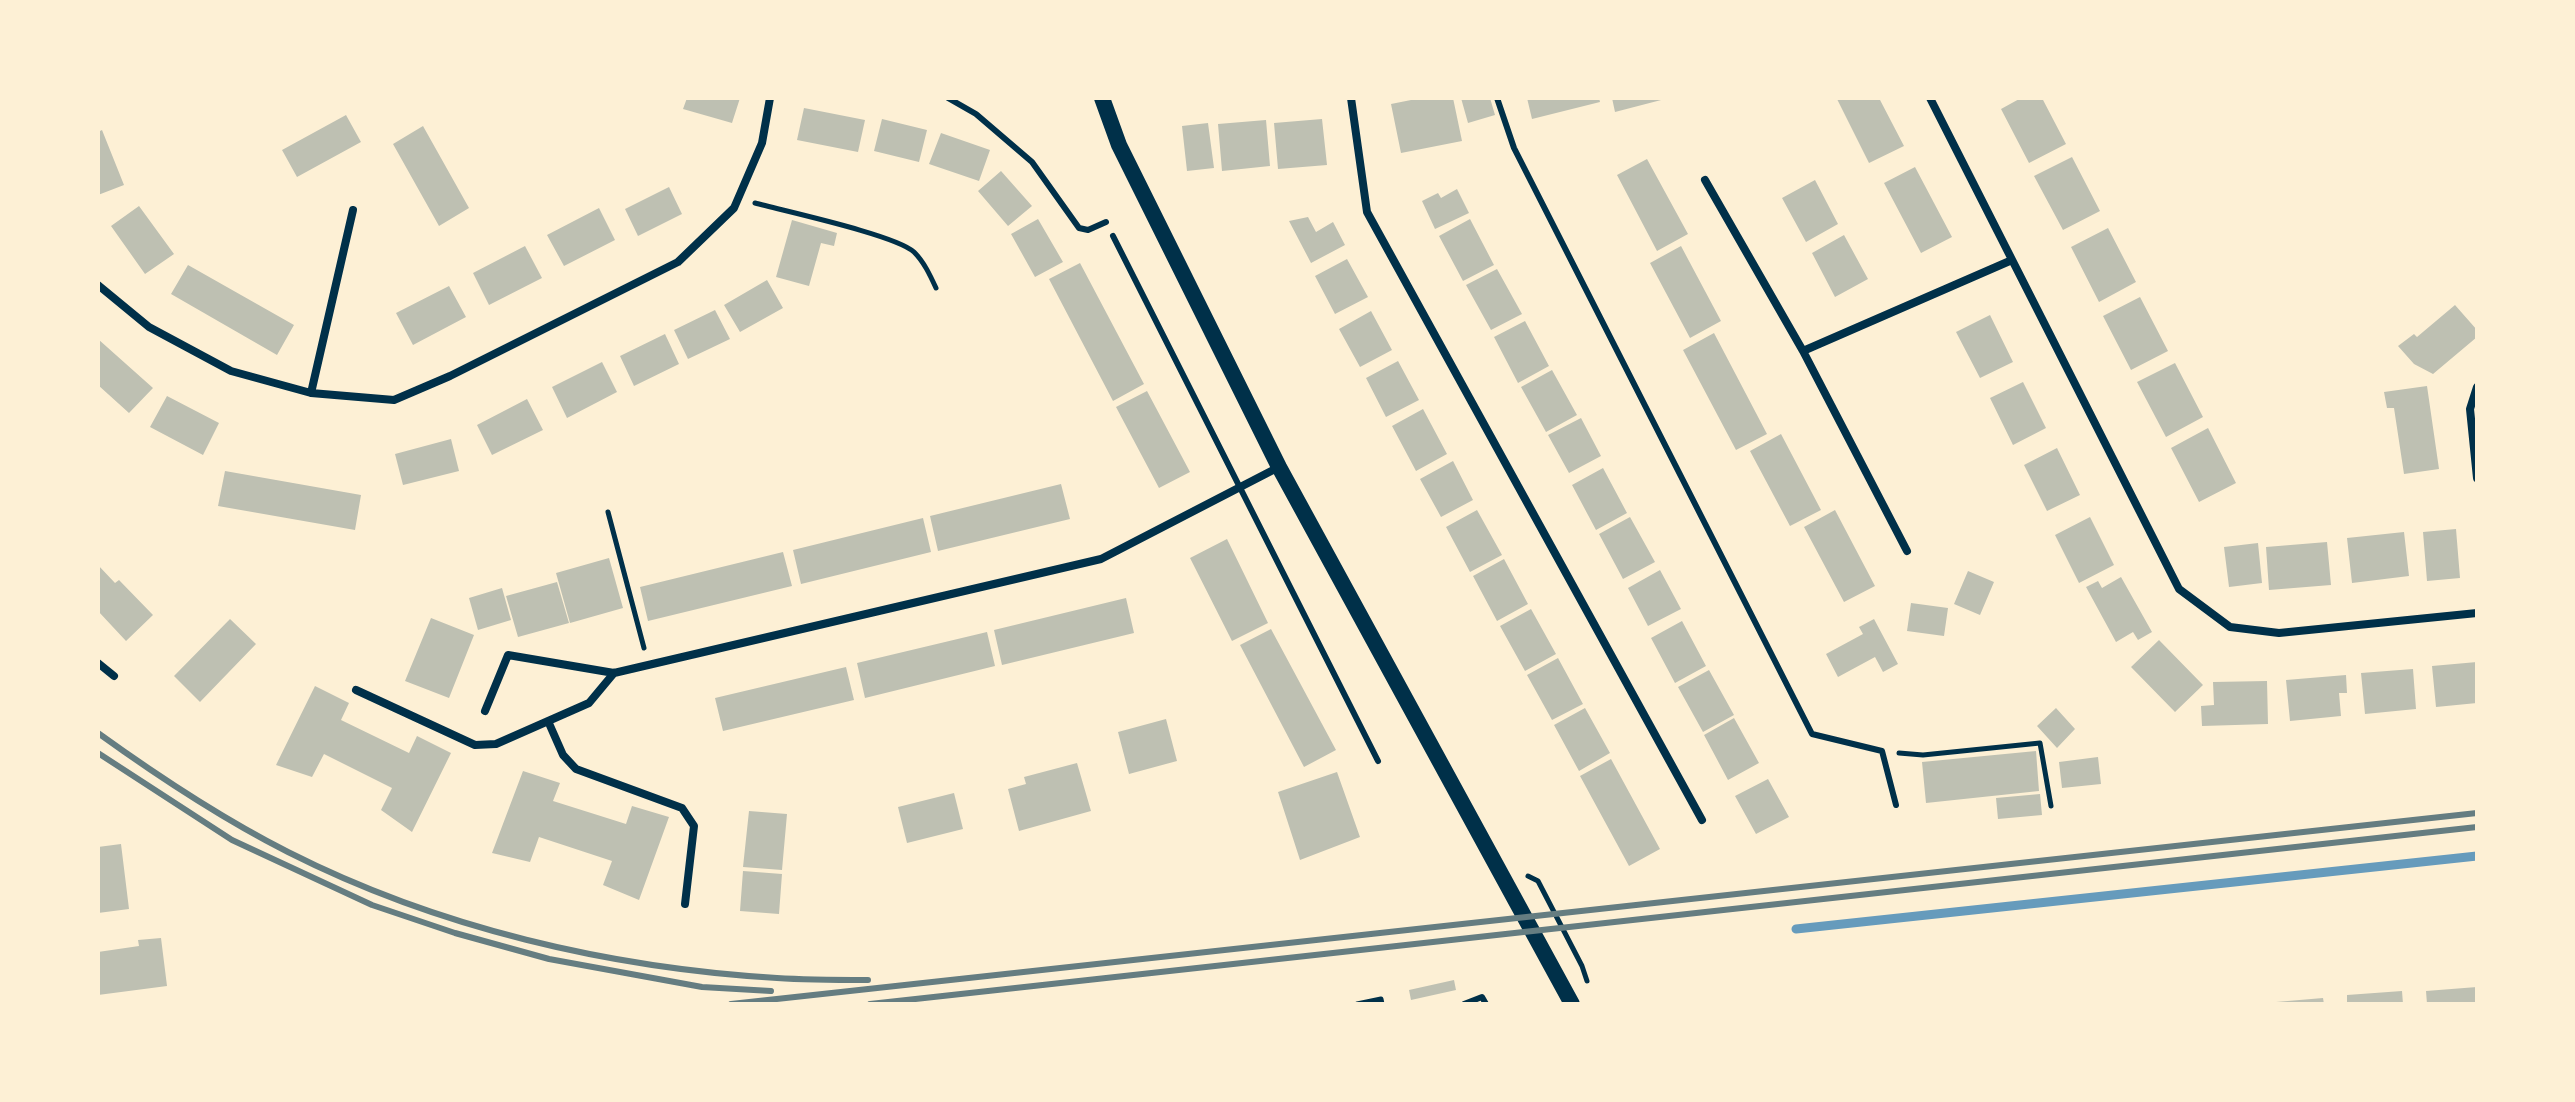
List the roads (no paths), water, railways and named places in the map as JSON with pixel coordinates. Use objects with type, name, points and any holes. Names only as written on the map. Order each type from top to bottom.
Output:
[{"type":"main road","points":[[1102,98],[1119,145],[1279,467],[1572,1004]]},
{"type":"street","points":[[98,285],[149,327],[231,371],[311,393],[394,400],[450,376],[678,262],[734,208],[762,143],[770,98]]},
{"type":"street","points":[[1351,98],[1367,212],[1702,820]]},
{"type":"street","points":[[1930,98],[2179,589],[2230,627],[2279,633],[2477,613]]},
{"type":"street","points":[[1705,180],[1803,351],[1907,551]]},
{"type":"street","points":[[311,393],[353,210]]},
{"type":"street","points":[[1803,351],[2012,260]]},
{"type":"street","points":[[2477,387],[2470,409],[2477,478]]},
{"type":"street","points":[[485,711],[508,655],[614,673],[1101,559],[1279,467]]},
{"type":"street","points":[[98,663],[114,676]]},
{"type":"street","points":[[356,690],[475,745],[496,744],[589,703],[614,673]]},
{"type":"street","points":[[548,721],[563,755],[576,769],[682,808],[694,826],[685,904]]},
{"type":"lane","points":[[948,98],[976,114],[1032,162],[1079,228],[1088,230],[1106,222]]},
{"type":"lane","points":[[1497,98],[1514,148],[1812,734],[1882,751],[1896,805]]},
{"type":"lane","points":[[1113,236],[1378,761]]},
{"type":"lane","points":[[1464,1004],[1482,997],[1486,1004]]},
{"type":"waterway","points":[[1796,929],[2477,856]]},
{"type":"railway","points":[[98,733],[191,796],[288,852],[345,879],[465,923],[526,940],[651,965],[777,978],[868,980]]},
{"type":"railway","points":[[98,753],[232,840],[372,905],[455,933],[549,959],[702,987],[771,991]]},
{"type":"railway","points":[[731,1004],[2477,813]]},
{"type":"railway","points":[[870,1004],[2477,827]]}]
